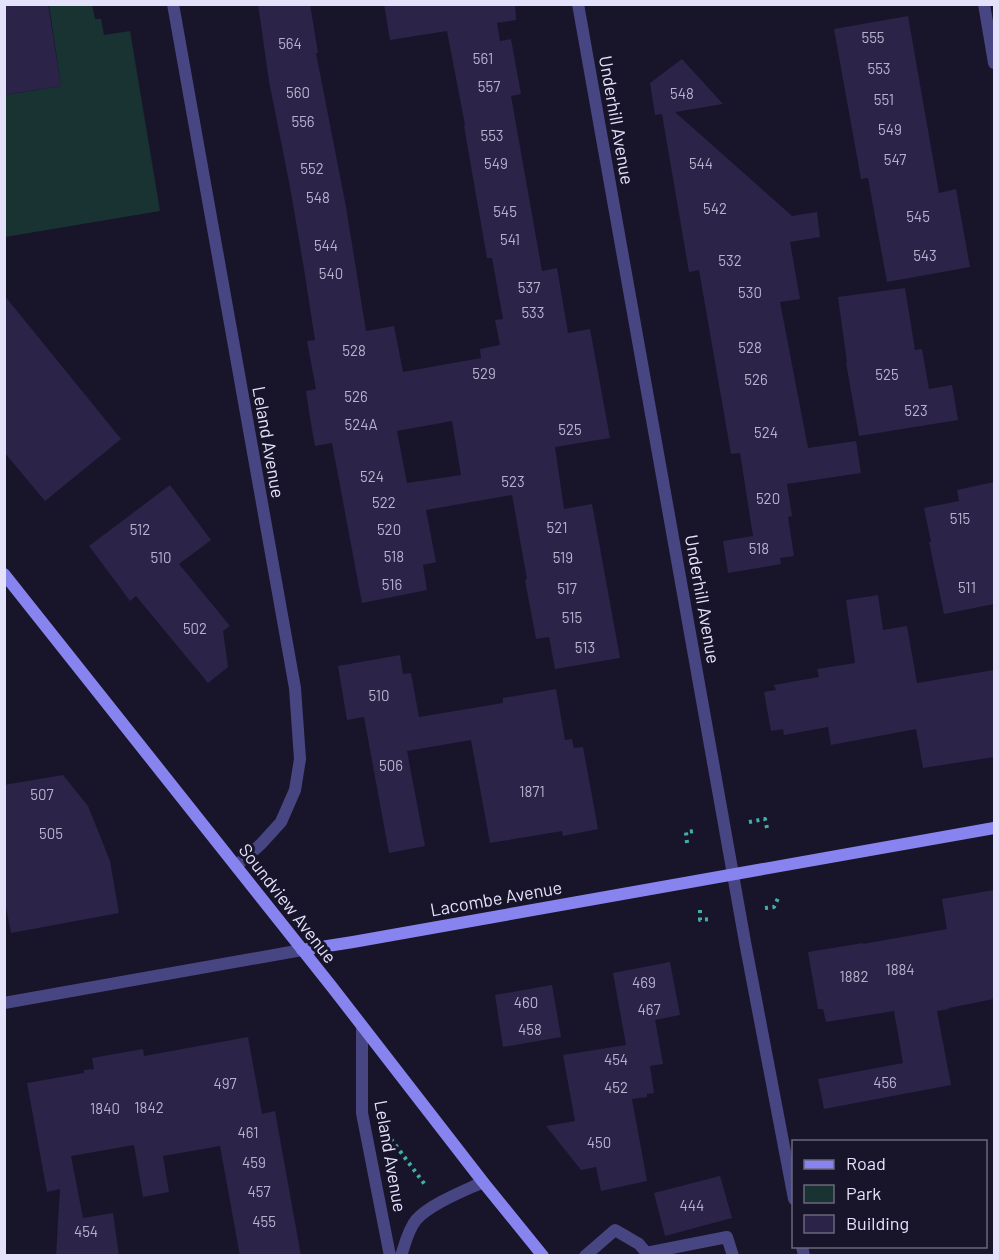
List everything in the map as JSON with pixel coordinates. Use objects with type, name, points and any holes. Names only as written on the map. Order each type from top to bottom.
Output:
[{"type":"main road","name":"Soundview Avenue","points":[[4,574],[543,1256]]},
{"type":"main road","name":"Lacombe Avenue","points":[[302,950],[994,828]]},
{"type":"street","name":"Leland Avenue","points":[[173,4],[295,688],[298,720],[300,759],[295,790],[281,822],[236,866]]},
{"type":"street","name":"Underhill Avenue","points":[[578,4],[792,1188]]},
{"type":"street","points":[[984,4],[994,63]]},
{"type":"street","name":"Lacombe Avenue","points":[[4,1003],[302,950]]},
{"type":"street","name":"Leland Avenue","points":[[362,1027],[362,1113],[390,1256]]},
{"type":"street","name":"Leland Avenue","points":[[401,1256],[406,1238],[415,1221],[425,1212],[483,1182]]},
{"type":"street","points":[[585,1256],[615,1230],[639,1244],[648,1254],[727,1237],[733,1256]]},
{"type":"path","points":[[749,822],[765,819],[767,828]]},
{"type":"path","points":[[687,843],[686,832],[695,831]]},
{"type":"path","points":[[765,908],[774,907],[779,896]]},
{"type":"path","points":[[700,910],[700,920],[712,919]]},
{"type":"path","points":[[383,1133],[393,1140],[429,1190]]},
{"type":"green space","points":[[49,5],[92,5],[95,19],[101,19],[104,35],[130,31],[160,211],[5,237],[5,95],[61,86]]},
{"type":"building","points":[[4,4],[48,4],[61,86],[4,95]]},
{"type":"building","points":[[258,4],[310,4],[318,53],[316,53],[346,207],[366,331],[394,326],[403,372],[481,358],[480,349],[500,345],[495,320],[503,319],[492,258],[487,258],[447,31],[390,40],[384,4],[515,4],[516,20],[497,23],[500,41],[511,39],[521,94],[511,96],[542,271],[557,268],[568,333],[590,329],[610,438],[555,447],[564,509],[592,504],[620,658],[555,669],[549,637],[536,639],[512,495],[426,510],[436,562],[423,565],[427,590],[362,603],[332,443],[315,446],[310,418],[306,391],[316,389],[307,341],[315,340],[290,187],[269,81]],"holes":[[[452,421],[461,475],[407,483],[397,431]]]},
{"type":"building","points":[[908,16],[939,193],[956,189],[970,267],[887,282],[868,178],[861,179],[834,29]]},
{"type":"building","points":[[682,59],[723,104],[675,112],[792,216],[817,212],[820,237],[790,242],[800,299],[780,302],[808,448],[856,441],[861,473],[787,484],[792,516],[788,517],[794,556],[780,558],[781,564],[728,573],[723,541],[753,536],[740,453],[731,454],[699,270],[689,272],[662,114],[655,115],[650,83]]},
{"type":"building","points":[[905,288],[915,350],[922,349],[929,389],[952,385],[958,420],[859,436],[846,363],[838,297]]},
{"type":"building","points":[[4,295],[121,439],[45,501],[4,452]]},
{"type":"building","points":[[994,482],[994,604],[944,614],[924,508],[959,501],[957,490]]},
{"type":"building","points":[[170,485],[211,540],[179,564],[230,626],[223,631],[228,667],[208,683],[136,596],[130,601],[89,546]]},
{"type":"building","points":[[878,595],[883,630],[907,626],[917,683],[994,670],[994,757],[923,768],[916,729],[831,745],[828,727],[784,735],[783,729],[771,731],[764,692],[776,690],[774,685],[819,677],[817,669],[855,663],[846,600]]},
{"type":"building","points":[[400,655],[403,674],[411,673],[419,717],[503,703],[503,698],[556,689],[565,740],[572,739],[574,748],[583,747],[598,829],[563,836],[562,831],[490,843],[471,740],[407,751],[425,846],[389,853],[364,717],[347,720],[338,666]]},
{"type":"building","points":[[63,775],[88,806],[110,861],[119,913],[11,933],[4,897],[4,785]]},
{"type":"building","points":[[994,890],[994,999],[937,1011],[951,1085],[824,1109],[818,1079],[903,1063],[894,1011],[826,1022],[823,1009],[818,1009],[808,952],[947,929],[942,899]]},
{"type":"building","points":[[670,962],[680,1015],[655,1020],[663,1064],[650,1066],[654,1093],[647,1094],[647,1097],[632,1099],[647,1181],[601,1191],[596,1167],[581,1170],[546,1126],[575,1121],[563,1055],[626,1045],[613,973]]},
{"type":"building","points":[[552,985],[561,1037],[503,1047],[495,995]]},
{"type":"building","points":[[248,1037],[262,1114],[275,1111],[301,1256],[240,1256],[220,1146],[163,1156],[169,1192],[143,1197],[134,1145],[71,1156],[83,1218],[113,1213],[119,1256],[56,1256],[60,1189],[47,1192],[27,1083],[84,1073],[84,1070],[94,1069],[92,1058],[143,1049],[144,1056]]},
{"type":"building","points":[[720,1176],[732,1218],[665,1236],[654,1193]]}]
